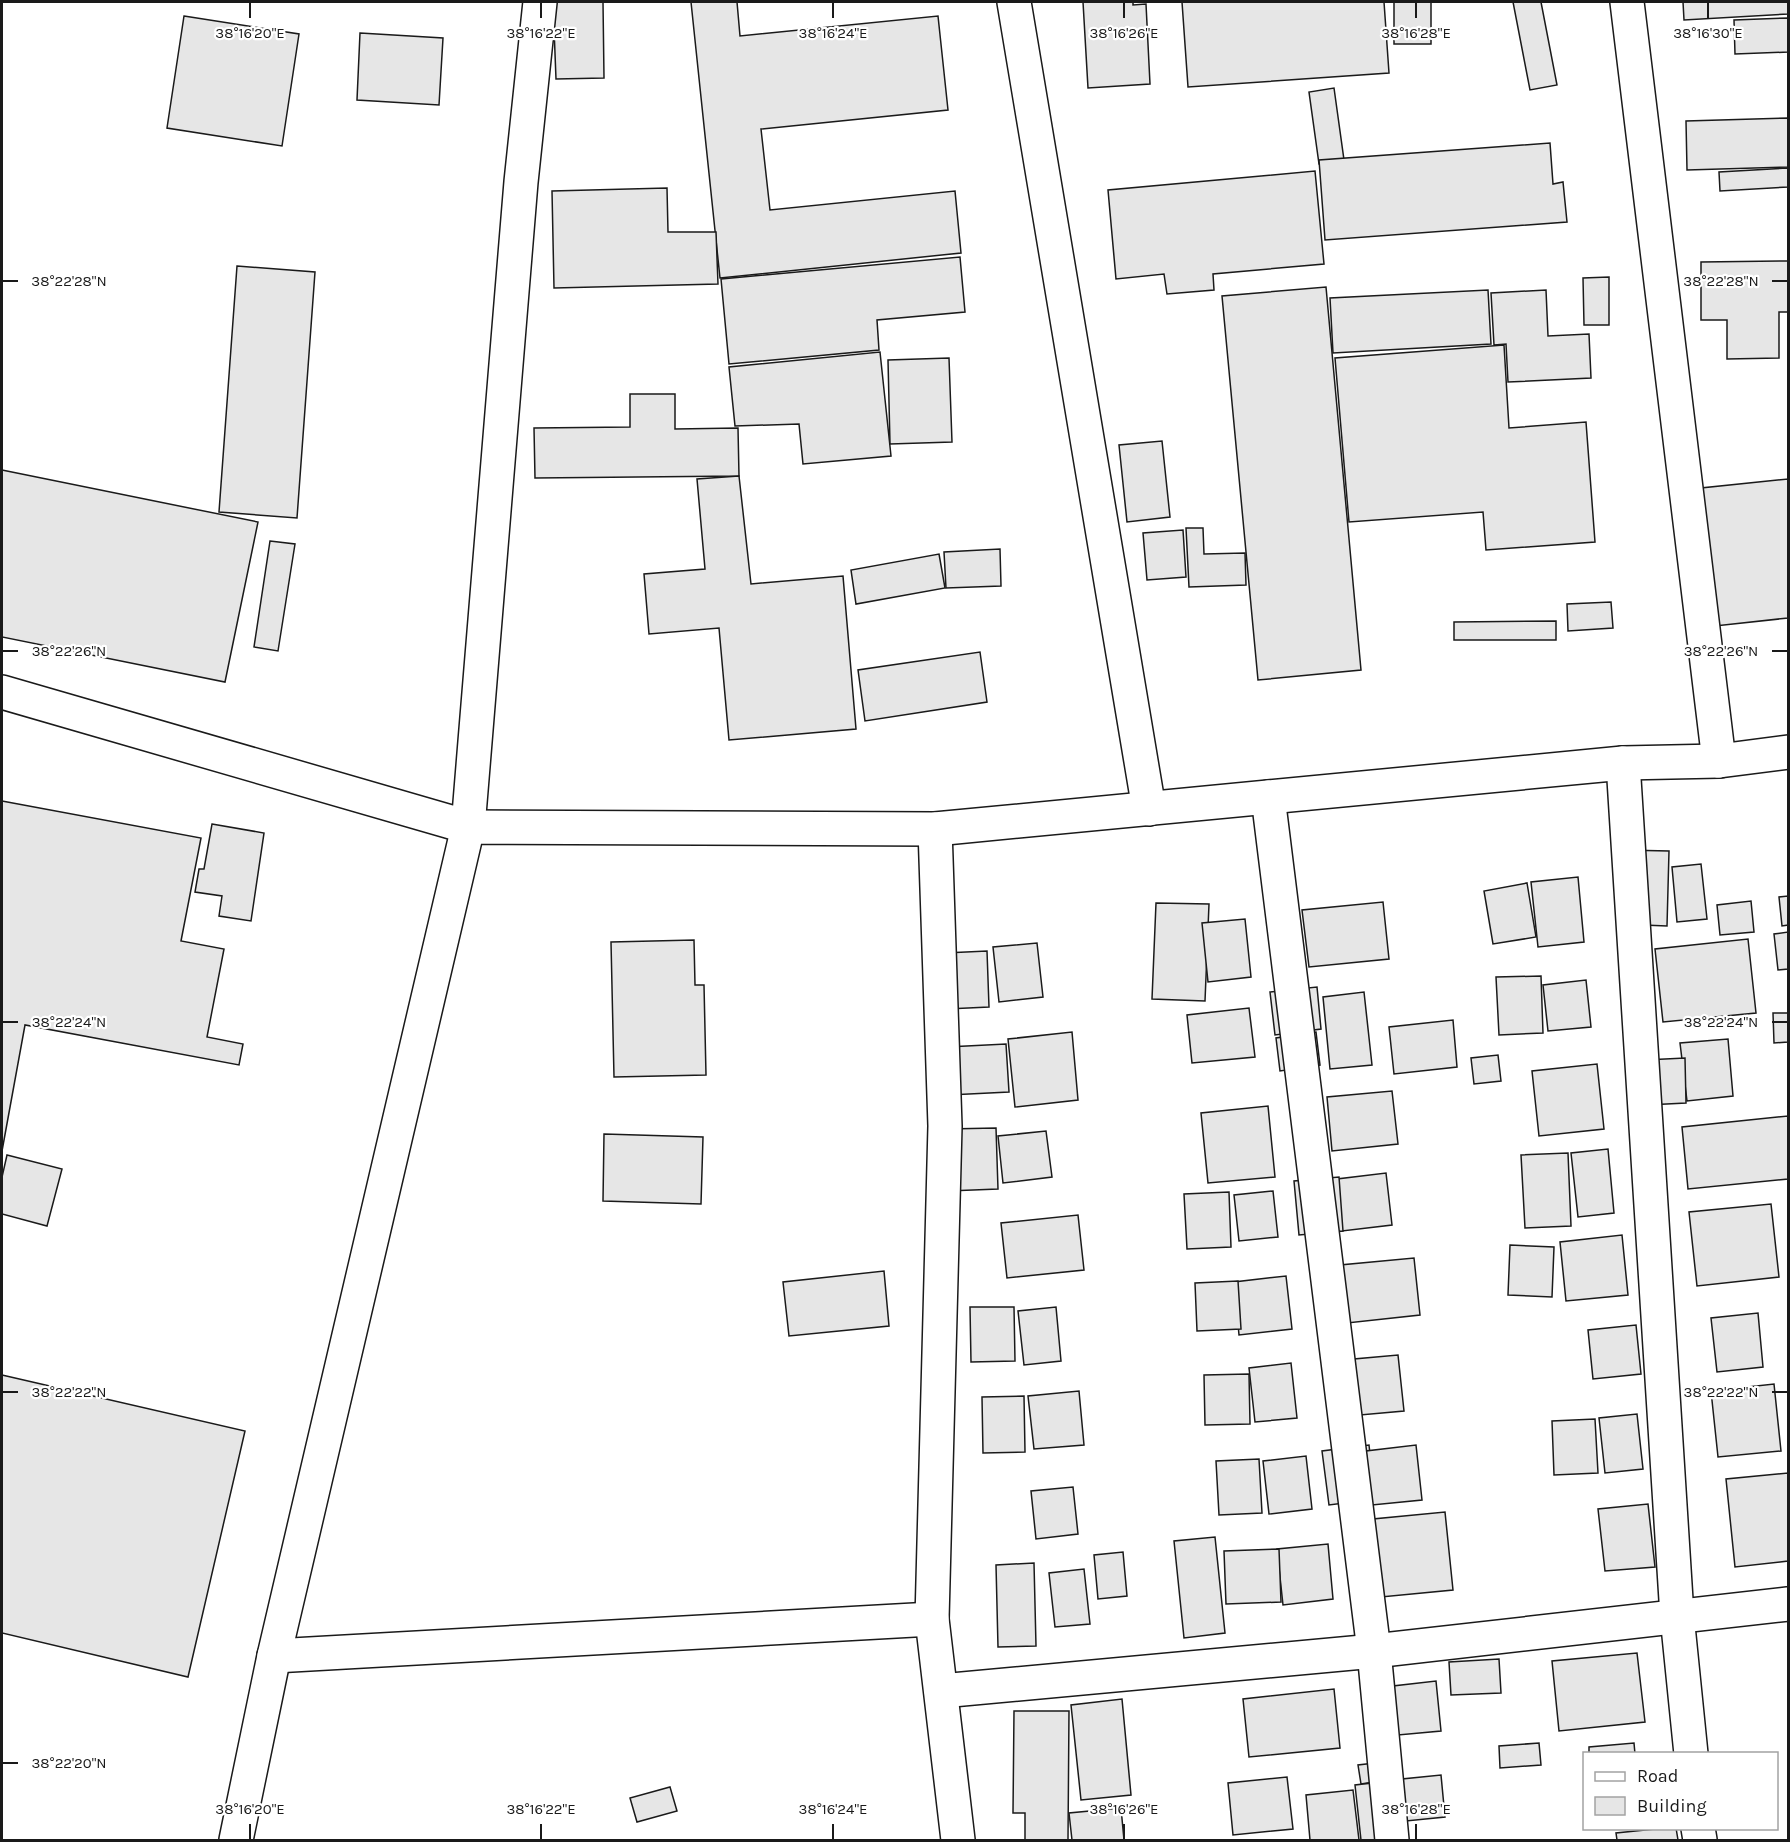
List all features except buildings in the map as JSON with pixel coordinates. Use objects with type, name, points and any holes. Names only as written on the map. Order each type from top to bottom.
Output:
[{"type":"street","points":[[237,1840],[274,1656],[468,826],[521,182],[540,2]]},
{"type":"street","points":[[1014,2],[1149,809]]},
{"type":"street","points":[[1627,2],[1719,761]]},
{"type":"street","points":[[2,692],[468,826],[935,829],[1623,763],[1719,761],[1788,753]]},
{"type":"street","points":[[1623,763],[1677,1616],[1691,1752]]},
{"type":"street","points":[[1268,797],[1374,1651],[1392,1840]]},
{"type":"street","points":[[935,829],[945,1126],[932,1619],[958,1840]]},
{"type":"street","points":[[941,1691],[1374,1651],[1788,1604]]},
{"type":"street","points":[[274,1656],[932,1619]]}]
